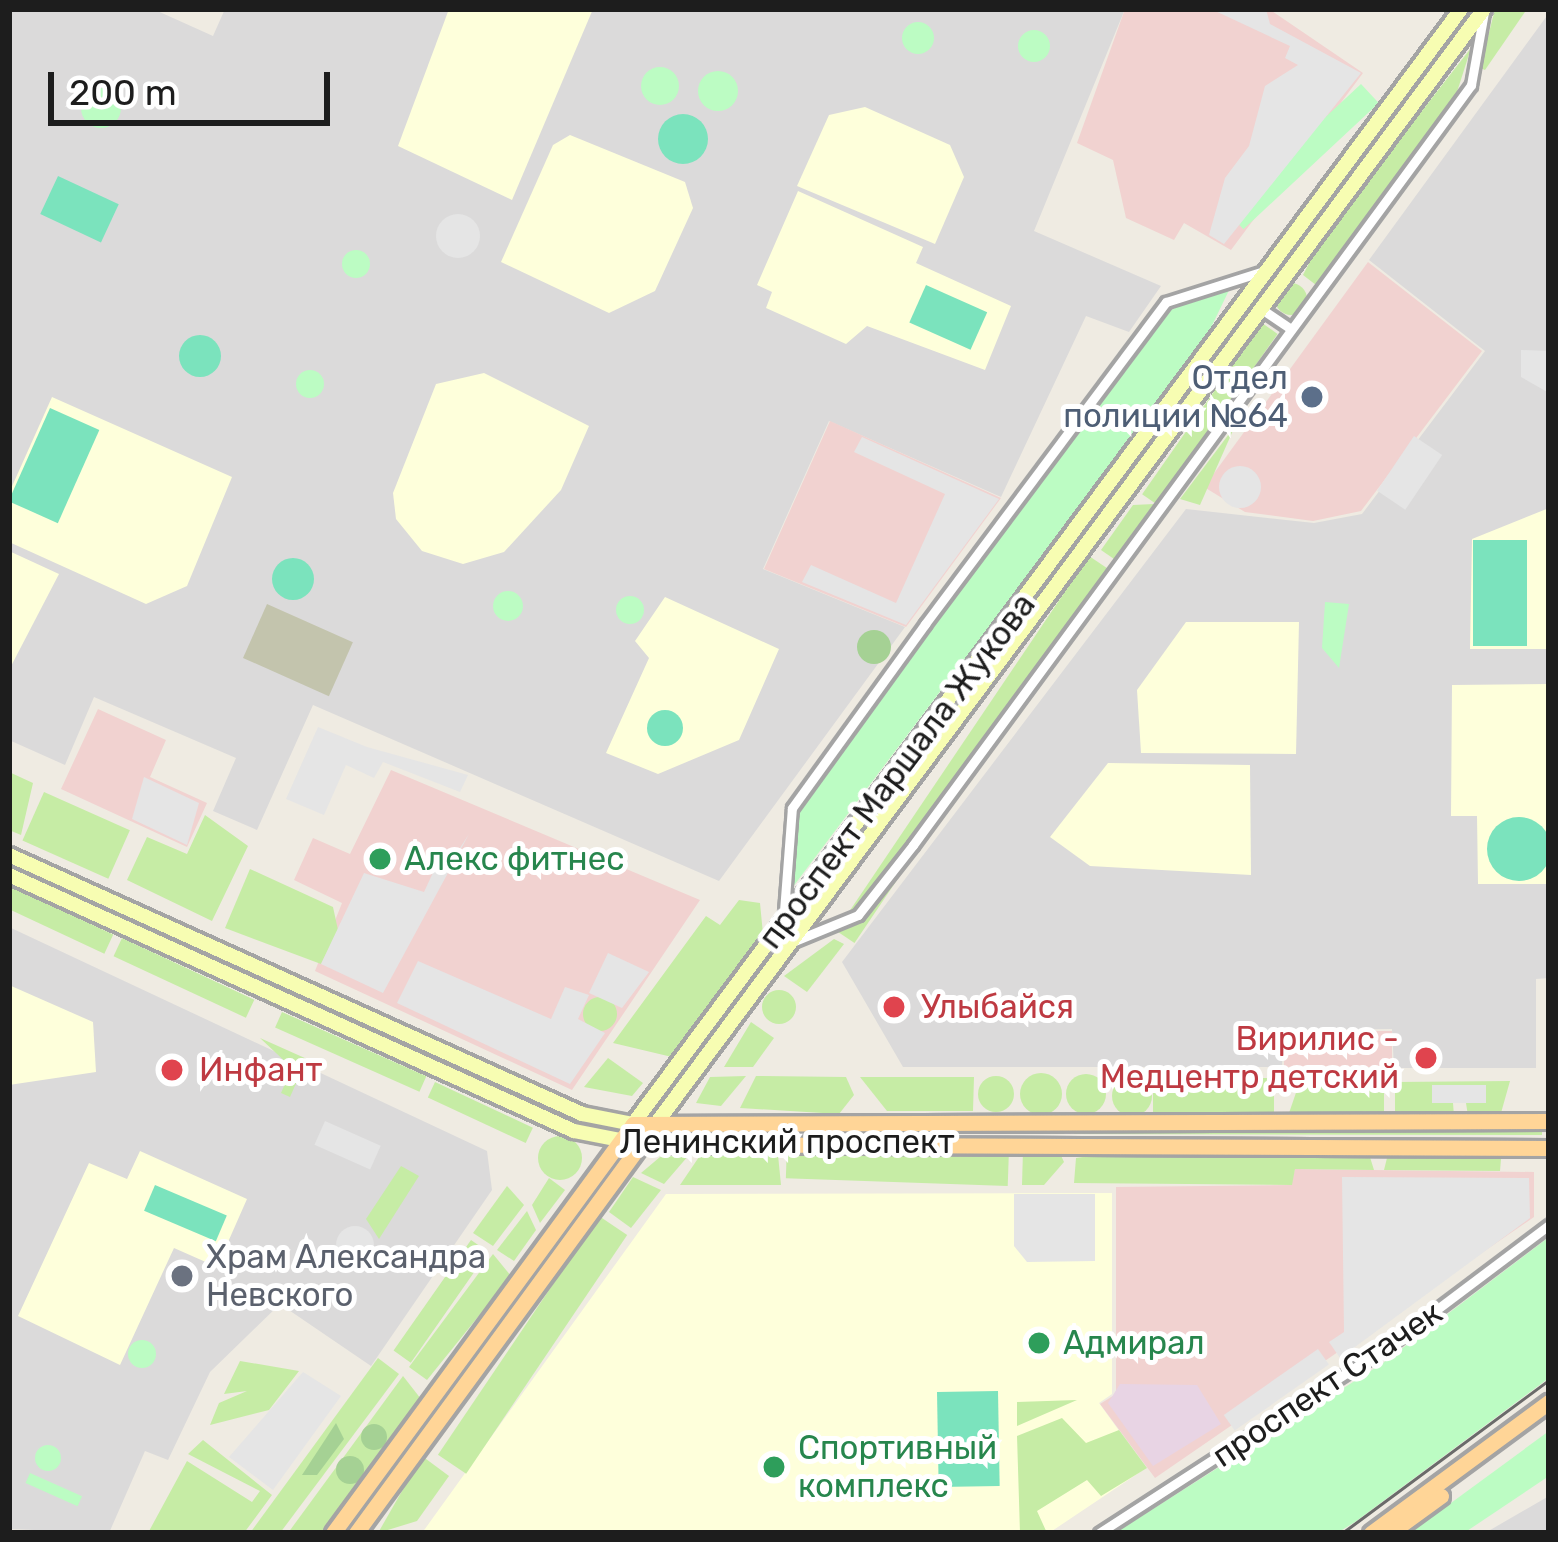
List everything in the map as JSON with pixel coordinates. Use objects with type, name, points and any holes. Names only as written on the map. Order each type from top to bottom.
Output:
[{"type":"main road","name":"проспект Маршала Жукова","points":[[333,1533],[1461,9]]},
{"type":"main road","name":"проспект Маршала Жукова","points":[[356,1533],[1484,9]]},
{"type":"main road","name":"Ленинский проспект","points":[[9,855],[582,1114],[633,1124],[1549,1121]]},
{"type":"main road","name":"Ленинский проспект","points":[[9,875],[618,1144],[1549,1148]]},
{"type":"main road","points":[[1371,1533],[1549,1402]]},
{"type":"main road","points":[[1390,1533],[1549,1415]]},
{"type":"street","points":[[793,942],[867,907],[1471,85],[1484,9]]},
{"type":"street","points":[[783,924],[792,808],[915,638],[1166,302],[1267,270]]},
{"type":"street","points":[[1261,308],[1290,328]]},
{"type":"street","name":"проспект Стачек","points":[[1099,1533],[1391,1344],[1549,1225]]},
{"type":"shaded area","points":[[9,9],[153,9],[213,36],[225,9],[1125,9],[1034,231],[1161,286],[1129,332],[1086,316],[1001,497],[829,421],[763,569],[905,627],[719,881],[313,705],[257,830],[213,811],[236,758],[94,697],[65,765],[9,740]]},
{"type":"shaded area","points":[[449,9],[593,9],[512,200],[398,146]]},
{"type":"shaded area","points":[[1125,9],[1269,9],[1363,73],[1231,250],[1184,223],[1174,240],[1126,218],[1113,160],[1077,143]]},
{"type":"shaded area","points":[[1211,9],[1266,9],[1270,24],[1361,73],[1224,244],[1209,235],[1225,178],[1249,146],[1265,86],[1298,65],[1285,58],[1290,46]]},
{"type":"shaded area","points":[[1549,13],[1549,978],[1536,979],[1536,1068],[1394,1068],[1392,1029],[1283,1030],[1282,1067],[903,1067],[842,962],[1186,509],[1314,523],[1362,514],[1485,351],[1369,260]]},
{"type":"shaded area","points":[[865,107],[950,145],[964,177],[935,244],[797,186],[829,115]]},
{"type":"shaded area","points":[[570,135],[685,182],[693,208],[655,291],[609,313],[501,262],[553,145]]},
{"type":"shaded area","points":[[798,191],[923,247],[916,263],[1011,306],[985,370],[867,326],[846,344],[766,308],[772,292],[757,285]]},
{"type":"shaded area","points":[[458,214],[474,220],[480,236],[474,252],[458,258],[442,252],[436,236],[442,220]]},
{"type":"shaded area","points":[[1368,262],[1482,351],[1361,511],[1313,521],[1245,512],[1204,487]]},
{"type":"shaded area","points":[[1521,350],[1549,351],[1549,393],[1521,377]]},
{"type":"shaded area","points":[[484,373],[589,426],[561,490],[504,552],[463,564],[422,551],[396,519],[393,493],[436,384]]},
{"type":"shaded area","points":[[52,397],[232,477],[187,586],[146,604],[9,542],[9,493]]},
{"type":"shaded area","points":[[830,421],[1001,498],[906,627],[764,569]]},
{"type":"shaded area","points":[[1414,436],[1442,455],[1405,510],[1377,491]]},
{"type":"shaded area","points":[[862,437],[999,499],[906,625],[802,582],[811,565],[896,603],[945,494],[854,452]]},
{"type":"shaded area","points":[[1240,466],[1255,472],[1261,487],[1255,502],[1240,508],[1225,502],[1219,487],[1225,472]]},
{"type":"shaded area","points":[[1549,508],[1549,649],[1470,649],[1472,539]]},
{"type":"shaded area","points":[[9,551],[59,574],[9,670]]},
{"type":"shaded area","points":[[665,597],[779,649],[739,740],[658,774],[606,753],[649,658],[635,641]]},
{"type":"shaded area","points":[[267,604],[353,642],[329,696],[243,658]]},
{"type":"shaded area","points":[[1186,622],[1299,622],[1296,754],[1141,753],[1137,690]]},
{"type":"shaded area","points":[[1549,684],[1549,884],[1478,884],[1477,816],[1451,816],[1452,685]]},
{"type":"shaded area","points":[[98,709],[166,740],[150,777],[207,803],[187,847],[61,789]]},
{"type":"shaded area","points":[[318,727],[367,747],[468,775],[460,792],[383,762],[374,778],[346,765],[324,815],[286,799]]},
{"type":"shaded area","points":[[1108,763],[1250,765],[1251,875],[1090,866],[1050,837]]},
{"type":"shaded area","points":[[391,770],[700,900],[572,1090],[315,971],[342,903],[294,880],[313,838],[350,854]]},
{"type":"shaded area","points":[[144,777],[199,803],[187,845],[132,819]]},
{"type":"shaded area","points":[[469,834],[383,993],[321,964],[364,873],[424,892],[444,849],[456,854]]},
{"type":"shaded area","points":[[9,927],[487,1151],[492,1190],[371,1366],[280,1304],[210,1372],[168,1460],[145,1451],[109,1533],[9,1529]]},
{"type":"shaded area","points":[[608,953],[649,972],[622,1008],[589,993]]},
{"type":"shaded area","points":[[418,961],[551,1019],[565,987],[589,995],[578,1019],[605,1033],[570,1084],[397,1003]]},
{"type":"shaded area","points":[[9,985],[93,1022],[96,1072],[9,1085]]},
{"type":"shaded area","points":[[1284,1031],[1392,1031],[1392,1067],[1284,1067]]},
{"type":"shaded area","points":[[1432,1085],[1486,1085],[1486,1103],[1432,1103]]},
{"type":"shaded area","points":[[325,1121],[381,1146],[370,1170],[314,1145]]},
{"type":"shaded area","points":[[140,1151],[247,1199],[217,1267],[174,1248],[120,1365],[18,1316],[89,1163],[127,1179]]},
{"type":"shaded area","points":[[1295,1169],[1534,1172],[1534,1217],[1155,1478],[1100,1404],[1116,1394],[1116,1187],[1291,1185]]},
{"type":"shaded area","points":[[1342,1177],[1529,1178],[1530,1218],[1340,1358],[1329,1342],[1344,1332]]},
{"type":"shaded area","points":[[1112,1193],[1112,1394],[1099,1403],[1146,1468],[1049,1533],[422,1533],[666,1194]]},
{"type":"shaded area","points":[[1014,1194],[1095,1194],[1095,1261],[1027,1262],[1014,1246]]},
{"type":"shaded area","points":[[355,1226],[369,1231],[374,1245],[369,1259],[355,1264],[341,1259],[336,1245],[341,1231]]},
{"type":"shaded area","points":[[1318,1349],[1329,1365],[1235,1431],[1224,1415]]},
{"type":"shaded area","points":[[303,1372],[341,1396],[273,1490],[229,1457]]},
{"type":"shaded area","points":[[1120,1384],[1197,1385],[1221,1424],[1153,1466],[1108,1403]]},
{"type":"shaded area","points":[[1549,1496],[1549,1533],[1485,1533]]},
{"type":"green space","points":[[1495,9],[1527,9],[1485,70],[1480,68]]},
{"type":"green space","points":[[918,22],[930,26],[934,38],[930,50],[918,54],[906,50],[902,38],[906,26]]},
{"type":"green space","points":[[1034,30],[1045,35],[1050,46],[1045,57],[1034,62],[1023,57],[1018,46],[1023,35]]},
{"type":"green space","points":[[1471,48],[1457,92],[1316,285],[1303,275],[1321,240]]},
{"type":"green space","points":[[660,67],[674,72],[679,86],[674,100],[660,105],[646,100],[641,86],[646,72]]},
{"type":"green space","points":[[718,71],[732,77],[738,91],[732,105],[718,111],[704,105],[698,91],[704,77]]},
{"type":"green space","points":[[1361,84],[1379,103],[1243,229],[1226,210]]},
{"type":"green space","points":[[101,88],[115,94],[121,108],[115,122],[101,128],[87,122],[81,108],[87,94]]},
{"type":"green space","points":[[683,114],[701,121],[708,139],[701,157],[683,164],[665,157],[658,139],[665,121]]},
{"type":"green space","points":[[58,176],[119,204],[101,242],[40,214]]},
{"type":"green space","points":[[356,250],[366,254],[370,264],[366,274],[356,278],[346,274],[342,264],[346,254]]},
{"type":"green space","points":[[1291,283],[1303,287],[1307,299],[1303,311],[1291,315],[1279,311],[1275,299],[1279,287]]},
{"type":"green space","points":[[1232,284],[1205,340],[789,892],[796,809],[1166,312]]},
{"type":"green space","points":[[926,285],[987,312],[971,350],[909,322]]},
{"type":"green space","points":[[1262,323],[1278,334],[1158,505],[1142,494]]},
{"type":"green space","points":[[200,335],[215,341],[221,356],[215,371],[200,377],[185,371],[179,356],[185,341]]},
{"type":"green space","points":[[310,370],[320,374],[324,384],[320,394],[310,398],[300,394],[296,384],[300,374]]},
{"type":"green space","points":[[50,408],[99,430],[58,523],[9,501]]},
{"type":"green space","points":[[1235,426],[1200,505],[1180,499]]},
{"type":"green space","points":[[1154,504],[1114,559],[1101,550],[1133,505]]},
{"type":"green space","points":[[1473,540],[1527,540],[1527,646],[1473,646]]},
{"type":"green space","points":[[1089,556],[1107,568],[854,943],[836,931]]},
{"type":"green space","points":[[293,558],[308,564],[314,579],[308,594],[293,600],[278,594],[272,579],[278,564]]},
{"type":"green space","points":[[508,591],[523,606],[508,621],[493,606]]},
{"type":"green space","points":[[630,596],[640,600],[644,610],[640,620],[630,624],[620,620],[616,610],[620,600]]},
{"type":"green space","points":[[1325,602],[1349,604],[1339,668],[1322,648]]},
{"type":"green space","points":[[874,630],[886,635],[891,647],[886,659],[874,664],[862,659],[857,647],[862,635]]},
{"type":"green space","points":[[665,710],[678,715],[683,728],[678,741],[665,746],[652,741],[647,728],[652,715]]},
{"type":"green space","points":[[9,772],[33,783],[21,835],[9,830]]},
{"type":"green space","points":[[44,792],[130,830],[108,879],[22,840]]},
{"type":"green space","points":[[205,815],[248,846],[212,921],[127,880],[147,837],[187,854]]},
{"type":"green space","points":[[1519,817],[1542,826],[1551,849],[1542,872],[1519,881],[1496,872],[1487,849],[1496,826]]},
{"type":"green space","points":[[250,869],[333,907],[338,930],[321,964],[225,928]]},
{"type":"green space","points":[[9,886],[113,935],[104,954],[9,909]]},
{"type":"green space","points":[[739,900],[760,903],[763,934],[672,1057],[613,1043],[706,916],[720,925]]},
{"type":"green space","points":[[122,938],[254,1000],[246,1018],[114,956]]},
{"type":"green space","points":[[834,939],[844,944],[807,992],[784,976]]},
{"type":"green space","points":[[779,990],[791,995],[796,1007],[791,1019],[779,1024],[767,1019],[762,1007],[767,995]]},
{"type":"green space","points":[[600,997],[612,1002],[617,1014],[612,1026],[600,1031],[588,1026],[583,1014],[588,1002]]},
{"type":"green space","points":[[282,1012],[426,1076],[419,1092],[275,1028]]},
{"type":"green space","points":[[751,1022],[774,1038],[753,1067],[724,1067]]},
{"type":"green space","points":[[260,1038],[307,1059],[290,1097],[281,1093],[292,1068]]},
{"type":"green space","points":[[608,1058],[643,1083],[632,1096],[584,1087]]},
{"type":"green space","points":[[1041,1073],[1056,1079],[1062,1094],[1056,1109],[1041,1115],[1026,1109],[1020,1094],[1026,1079]]},
{"type":"green space","points":[[1086,1074],[1100,1080],[1106,1094],[1100,1108],[1086,1114],[1072,1108],[1066,1094],[1072,1080]]},
{"type":"green space","points":[[746,1076],[721,1106],[696,1103],[710,1077]]},
{"type":"green space","points":[[756,1076],[846,1077],[854,1095],[839,1114],[740,1108]]},
{"type":"green space","points":[[996,1076],[1009,1081],[1014,1094],[1009,1107],[996,1112],[983,1107],[978,1094],[983,1081]]},
{"type":"green space","points":[[1132,1076],[1146,1082],[1152,1096],[1146,1110],[1132,1116],[1118,1110],[1112,1096],[1118,1082]]},
{"type":"green space","points":[[860,1077],[974,1077],[973,1111],[887,1111]]},
{"type":"green space","points":[[1153,1078],[1274,1078],[1274,1117],[1153,1117]]},
{"type":"green space","points":[[1300,1081],[1384,1082],[1384,1115],[1288,1116]]},
{"type":"green space","points":[[1510,1081],[1501,1113],[1468,1116],[1466,1103],[1486,1102],[1433,1085],[1432,1103],[1453,1103],[1454,1116],[1395,1115],[1395,1082]]},
{"type":"green space","points":[[435,1082],[533,1128],[526,1143],[428,1097]]},
{"type":"green space","points":[[707,1130],[1064,1130],[1064,1134],[707,1134]]},
{"type":"green space","points":[[1074,1130],[1542,1132],[1542,1135],[1074,1134]]},
{"type":"green space","points":[[560,1136],[576,1142],[582,1158],[576,1174],[560,1180],[544,1174],[538,1158],[544,1142]]},
{"type":"green space","points":[[787,1141],[1009,1149],[1008,1186],[786,1178]]},
{"type":"green space","points":[[1058,1149],[1064,1162],[1044,1185],[1022,1185],[1023,1150]]},
{"type":"green space","points":[[1131,1150],[1369,1154],[1374,1170],[1295,1169],[1292,1185],[1074,1183],[1076,1158]]},
{"type":"green space","points":[[701,1154],[778,1155],[781,1185],[680,1185]]},
{"type":"green space","points":[[1388,1154],[1501,1159],[1500,1171],[1384,1170]]},
{"type":"green space","points":[[689,1155],[664,1184],[641,1173],[660,1157]]},
{"type":"green space","points":[[401,1166],[419,1176],[379,1239],[366,1219]]},
{"type":"green space","points":[[633,1177],[661,1190],[631,1228],[609,1212]]},
{"type":"green space","points":[[549,1178],[565,1190],[540,1223],[532,1205]]},
{"type":"green space","points":[[155,1185],[227,1215],[216,1241],[144,1211]]},
{"type":"green space","points":[[507,1186],[524,1205],[493,1246],[473,1233]]},
{"type":"green space","points":[[527,1211],[536,1230],[514,1261],[497,1250]]},
{"type":"green space","points":[[599,1216],[627,1235],[466,1474],[438,1455]]},
{"type":"green space","points":[[1549,1237],[1549,1378],[1355,1522],[1337,1533],[1115,1533],[1383,1363]]},
{"type":"green space","points":[[471,1240],[488,1252],[411,1363],[394,1351]]},
{"type":"green space","points":[[493,1254],[511,1276],[427,1380],[409,1367]]},
{"type":"green space","points":[[142,1340],[152,1344],[156,1354],[152,1364],[142,1368],[132,1364],[128,1354],[132,1344]]},
{"type":"green space","points":[[378,1358],[399,1374],[280,1533],[250,1533]]},
{"type":"green space","points":[[240,1361],[299,1371],[269,1410],[210,1425],[219,1403],[247,1391],[224,1394]]},
{"type":"green space","points":[[403,1376],[421,1399],[322,1533],[288,1533]]},
{"type":"green space","points":[[998,1391],[1000,1486],[939,1487],[937,1392]]},
{"type":"green space","points":[[1077,1400],[1017,1426],[1017,1402]]},
{"type":"green space","points":[[1062,1418],[1086,1443],[1119,1430],[1147,1468],[1101,1496],[1087,1480],[1037,1511],[1047,1533],[1020,1533],[1017,1436]]},
{"type":"green space","points":[[336,1423],[344,1439],[317,1475],[302,1475]]},
{"type":"green space","points":[[374,1424],[387,1437],[374,1450],[361,1437]]},
{"type":"green space","points":[[1549,1431],[1549,1476],[1464,1533],[1410,1533]]},
{"type":"green space","points":[[203,1440],[272,1495],[244,1533],[148,1533],[187,1461],[252,1502],[260,1491],[188,1454]]},
{"type":"green space","points":[[48,1445],[58,1448],[58,1468],[48,1471],[38,1468],[35,1458],[38,1448]]},
{"type":"green space","points":[[350,1456],[360,1460],[364,1470],[360,1480],[350,1484],[340,1480],[336,1470],[340,1460]]},
{"type":"green space","points":[[422,1456],[449,1476],[417,1521],[378,1533]]},
{"type":"green space","points":[[30,1473],[82,1496],[78,1506],[26,1483]]},
{"type":"tram line","points":[[1342,1533],[1549,1380]]},
{"type":"place","name":"Отдел полиции №64","points":[[1312,397]]},
{"type":"place","name":"Алекс фитнес","points":[[380,859]]},
{"type":"place","name":"Улыбайся","points":[[894,1007]]},
{"type":"place","name":"Вирилис - Медцентр детский","points":[[1426,1058]]},
{"type":"place","name":"Инфант","points":[[172,1070]]},
{"type":"place","name":"Храм Александра Невского","points":[[182,1276]]},
{"type":"place","name":"Адмирал","points":[[1039,1343]]},
{"type":"place","name":"Спортивный комплекс","points":[[774,1467]]}]
